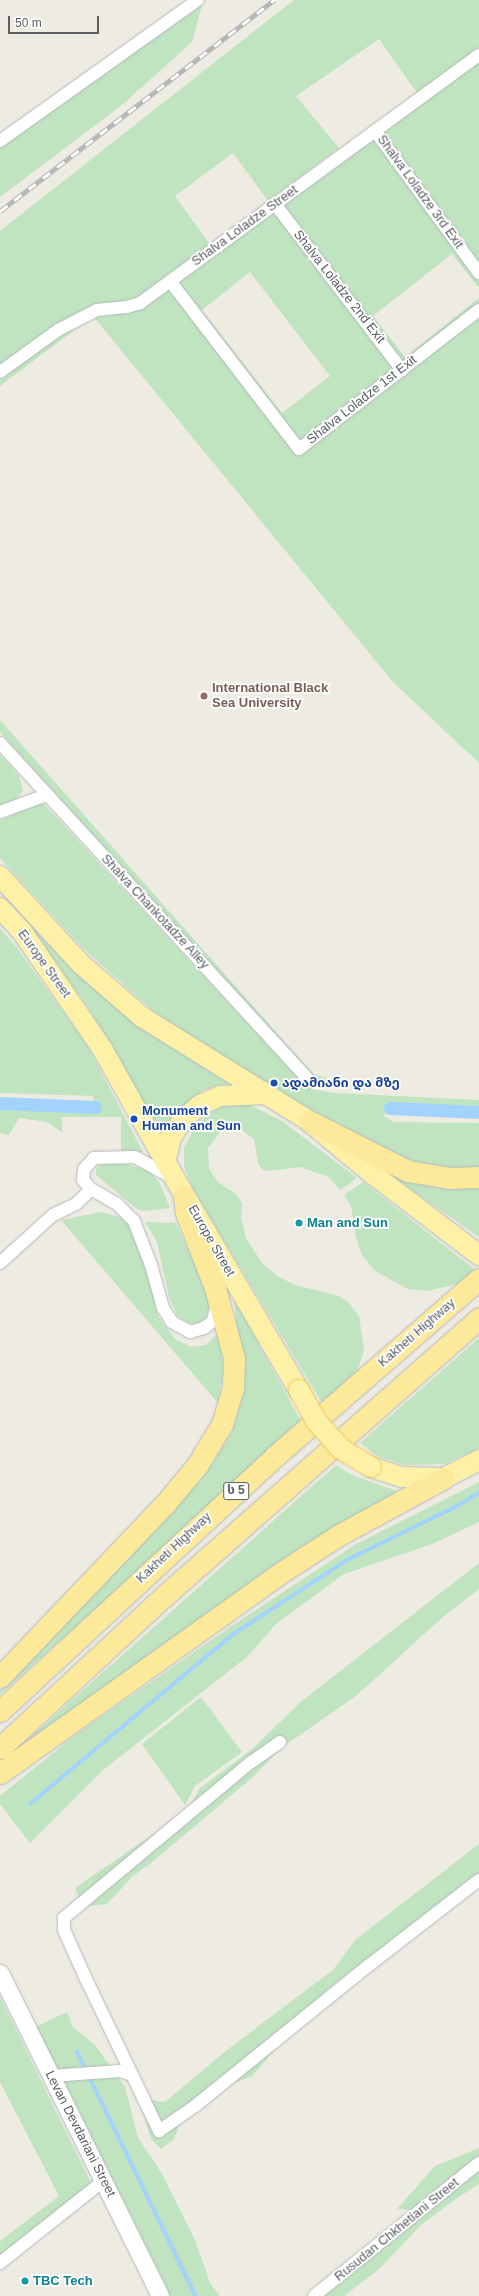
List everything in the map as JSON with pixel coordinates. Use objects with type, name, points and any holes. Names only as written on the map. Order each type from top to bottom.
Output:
[{"type":"highway","points":[[309,1121],[408,1171],[450,1178],[479,1177]]},
{"type":"highway","points":[[0,1677],[164,1505],[198,1464],[222,1424],[233,1388],[234,1358],[218,1301],[186,1213],[180,1187]]},
{"type":"highway","name":"Kakheti Highway","points":[[0,1711],[274,1457],[479,1279]]},
{"type":"highway","name":"ს 5","points":[[0,1748],[169,1592],[479,1318]]},
{"type":"highway","points":[[0,1773],[282,1572],[339,1535],[444,1478]]},
{"type":"main road","name":"Europe Street","points":[[0,876],[81,964],[142,1017],[204,1057],[268,1094],[309,1121],[370,1172],[472,1249]]},
{"type":"main road","name":"Europe Street","points":[[0,908],[23,934],[103,1050],[166,1159],[180,1187],[316,1421],[341,1449],[371,1467],[402,1477],[444,1478],[479,1460]]},
{"type":"main road","points":[[166,1159],[175,1132],[183,1119],[200,1105],[220,1096],[268,1094]]},
{"type":"main road","name":"Levan Devdariani Street","points":[[0,1973],[5,1996],[51,2076],[160,2296]]},
{"type":"street","points":[[0,141],[198,0]]},
{"type":"street","name":"Shalva Loladze Street","points":[[0,372],[58,330],[97,310],[127,307],[140,303],[479,54]]},
{"type":"street","name":"Shalva Loladze 3rd Exit","points":[[375,131],[479,273]]},
{"type":"street","name":"Shalva Loladze 2nd Exit","points":[[275,204],[402,370]]},
{"type":"street","name":"Shalva Loladze 1st Exit","points":[[170,281],[299,449],[479,310]]},
{"type":"street","name":"Shalva Chankotadze Alley","points":[[0,743],[310,1081]]},
{"type":"street","points":[[0,812],[47,795]]},
{"type":"street","points":[[180,1187],[135,1158],[94,1158],[84,1169],[83,1180],[91,1189],[117,1204],[134,1221],[151,1265],[163,1308],[172,1322],[190,1332],[204,1328],[213,1321],[218,1301]]},
{"type":"street","points":[[0,1263],[53,1215],[76,1204],[91,1189]]},
{"type":"street","points":[[280,1742],[251,1762],[64,1918],[64,1930],[159,2131],[195,2106],[368,1966],[479,1880]]},
{"type":"street","points":[[51,2076],[120,2071],[132,2076]]},
{"type":"street","name":"Rusudan Chkhetiani Street","points":[[314,2296],[479,2163]]},
{"type":"street","points":[[0,2263],[103,2181]]},
{"type":"green space","points":[[294,0],[479,0],[479,48],[417,93],[379,39],[296,96],[339,148],[268,201],[233,153],[175,196],[211,246],[139,300],[99,305],[0,369],[0,231]]},
{"type":"green space","points":[[202,5],[192,42],[122,105],[0,197],[0,148]]},
{"type":"green space","points":[[479,60],[479,267],[380,132]]},
{"type":"green space","points":[[375,135],[479,280],[479,288],[452,254],[373,316],[405,357],[479,298],[479,305],[402,364],[278,205]]},
{"type":"green space","points":[[275,209],[396,368],[299,443],[176,283]],"holes":[[[250,272],[330,376],[282,413],[202,310]]]},
{"type":"green space","points":[[170,284],[299,452],[479,313],[479,763],[393,682],[93,316],[0,386],[0,376],[58,336],[95,314],[126,310],[144,304]]},
{"type":"green space","points":[[0,720],[314,1075],[336,1080],[328,1084],[318,1082],[311,1076],[0,732]]},
{"type":"green space","points":[[0,755],[19,776],[23,791],[13,802],[0,806]]},
{"type":"green space","points":[[43,803],[305,1085],[315,1090],[335,1093],[479,1100],[479,1108],[387,1105],[384,1116],[393,1122],[479,1123],[479,1168],[435,1167],[407,1159],[290,1099],[224,1056],[167,1023],[84,949],[0,858],[0,820]]},
{"type":"green space","points":[[26,921],[104,993],[155,1036],[228,1083],[203,1090],[173,1116],[162,1133],[88,1007]]},
{"type":"green space","points":[[0,928],[17,948],[87,1045],[143,1152],[121,1151],[121,1117],[62,1117],[62,1132],[47,1122],[19,1118],[9,1135],[0,1133],[0,1107],[94,1111],[93,1096],[0,1093]]},
{"type":"green space","points":[[246,1103],[282,1121],[357,1178],[340,1190],[329,1177],[300,1167],[268,1171],[262,1169],[258,1163],[254,1139],[240,1129],[232,1127],[220,1132],[208,1148],[209,1169],[219,1183],[236,1194],[242,1203],[241,1218],[246,1238],[262,1263],[277,1276],[295,1285],[339,1296],[348,1302],[359,1316],[364,1350],[359,1366],[353,1380],[324,1406],[193,1189],[184,1167],[184,1148],[195,1126],[219,1107]]},
{"type":"green space","points":[[119,1162],[149,1171],[159,1182],[170,1208],[143,1211],[137,1209],[96,1175],[96,1169],[100,1165]]},
{"type":"green space","points":[[396,1179],[447,1187],[479,1186],[479,1237]]},
{"type":"green space","points":[[363,1182],[476,1270],[462,1283],[427,1291],[408,1289],[375,1271],[362,1255],[356,1238],[351,1206],[344,1195]]},
{"type":"green space","points":[[101,1212],[123,1218],[131,1227],[145,1264],[158,1316],[175,1339],[191,1347],[206,1345],[218,1333],[224,1368],[218,1403],[61,1220]]},
{"type":"green space","points":[[145,1222],[176,1223],[211,1301],[206,1319],[196,1324],[187,1322],[177,1315],[169,1297],[157,1242]]},
{"type":"green space","points":[[234,1299],[303,1425],[0,1694],[0,1691],[206,1474],[232,1432],[243,1395]]},
{"type":"green space","points":[[479,1338],[479,1448],[444,1464],[405,1465],[377,1456],[360,1443]]},
{"type":"green space","points":[[336,1465],[354,1476],[397,1491],[10,1755]]},
{"type":"green space","points":[[479,1482],[479,1522],[432,1544],[344,1574],[276,1624],[248,1656],[103,1770],[30,1843],[0,1804],[0,1796],[75,1735],[233,1625],[356,1544]]},
{"type":"green space","points":[[479,1563],[479,1589],[444,1616],[356,1696],[281,1748],[253,1777],[151,1863],[133,1876],[107,1904],[83,1907],[75,1888],[187,1811],[200,1788],[251,1750],[302,1701]]},
{"type":"green space","points":[[201,1697],[242,1752],[195,1786],[185,1805],[142,1744]]},
{"type":"green space","points":[[479,1844],[479,1876],[432,1915],[375,1953],[328,1989],[252,2076],[225,2087],[180,2123],[174,2139],[161,2149],[151,2139],[139,2099],[165,2102],[227,2050],[333,1970],[355,1940]]},
{"type":"green space","points":[[0,1997],[92,2185],[0,2259],[0,2241],[59,2196],[0,2082]]},
{"type":"green space","points":[[67,2012],[73,2027],[95,2045],[125,2087],[138,2138],[161,2172],[195,2240],[210,2283],[220,2296],[170,2296],[33,2028]]},
{"type":"green space","points":[[479,2148],[479,2184],[457,2198],[421,2225],[379,2269],[344,2296],[308,2296],[414,2210],[397,2209],[435,2166]]},
{"type":"waterway","points":[[0,1103],[95,1107]]},
{"type":"waterway","points":[[390,1108],[479,1112]]},
{"type":"waterway","points":[[30,1804],[232,1635],[349,1559],[455,1507],[479,1493]]},
{"type":"waterway","points":[[77,2051],[196,2296]]},
{"type":"railway","points":[[0,211],[274,0]]},
{"type":"place","name":"International Black Sea University","points":[[204,696]]},
{"type":"place","name":"ადამიანი და მზე","points":[[274,1083]]},
{"type":"place","name":"Monument Human and Sun","points":[[134,1119]]},
{"type":"place","name":"Man and Sun","points":[[299,1223]]},
{"type":"place","name":"TBC Tech","points":[[25,2281]]}]
